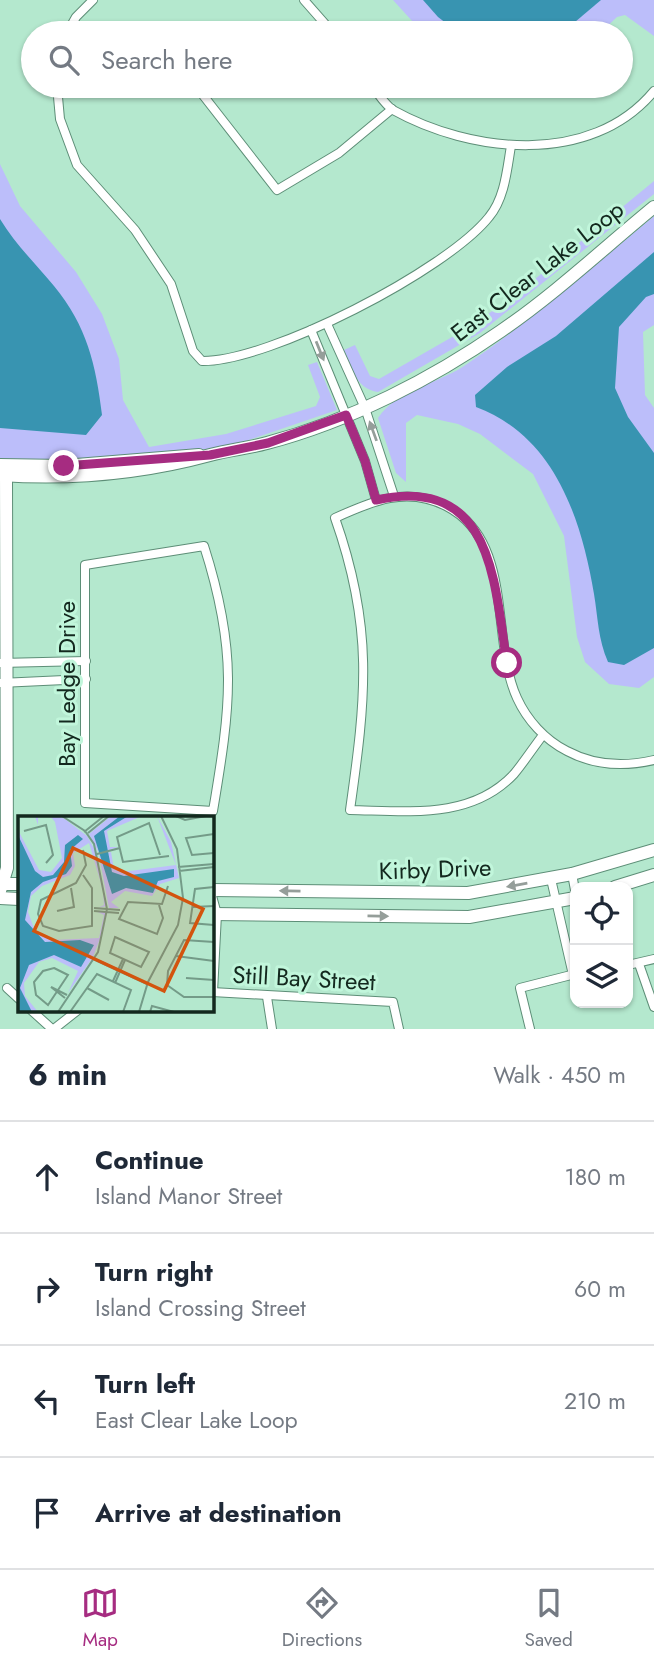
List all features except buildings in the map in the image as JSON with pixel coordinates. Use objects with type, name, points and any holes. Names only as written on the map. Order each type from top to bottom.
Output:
[{"type":"street","points":[[73,21],[93,0]]},
{"type":"street","points":[[304,0],[322,21]]},
{"type":"street","points":[[382,98],[392,109],[437,130],[511,146],[540,145],[582,137],[614,126],[654,91]]},
{"type":"street","points":[[58,98],[60,119],[77,165],[135,230],[171,284],[193,351],[202,361],[225,361],[327,324],[388,292],[451,250],[490,217],[504,185],[511,146]]},
{"type":"street","points":[[205,98],[277,190],[339,153],[392,109]]},
{"type":"street","name":"East Clear Lake Loop","points":[[2,471],[102,477],[183,464],[210,455],[268,443],[365,408],[428,375],[503,330],[654,207]]},
{"type":"street","points":[[327,324],[365,408],[394,496]]},
{"type":"street","points":[[311,330],[365,461],[376,500]]},
{"type":"street","points":[[328,372],[346,365]]},
{"type":"street","points":[[1,886],[6,868],[2,683],[2,471]]},
{"type":"street","points":[[543,735],[514,774],[472,803],[434,811],[350,810],[365,706],[365,672],[353,575],[335,518],[376,500],[394,496],[437,502],[460,514],[480,536],[490,559],[511,682],[524,711],[543,735],[561,748],[591,761],[623,765],[654,760]]},
{"type":"street","name":"Bay Ledge Drive","points":[[204,546],[225,617],[230,679],[228,722],[213,811],[85,803],[86,679],[85,565],[204,546]]},
{"type":"street","points":[[2,663],[86,661]]},
{"type":"street","points":[[2,683],[86,679]]},
{"type":"street","name":"Kirby Drive","points":[[214,890],[468,893],[551,879],[654,850]]},
{"type":"street","points":[[572,874],[574,882]]},
{"type":"street","points":[[631,882],[654,875]]},
{"type":"street","points":[[551,879],[570,959]]},
{"type":"street","points":[[0,898],[18,899]]},
{"type":"street","name":"Kirby Drive","points":[[214,914],[469,917],[570,899]]},
{"type":"street","points":[[633,965],[654,959]]},
{"type":"street","points":[[639,964],[654,1007]]},
{"type":"street","points":[[530,1029],[520,988],[570,976]]},
{"type":"street","points":[[7,988],[18,998]]},
{"type":"street","name":"Still Bay Street","points":[[214,992],[393,1002],[399,1029]]},
{"type":"street","points":[[267,997],[272,1029]]},
{"type":"street","points":[[33,1012],[53,1029],[75,1012]]},
{"type":"shaded area","points":[[393,0],[654,0],[654,36],[625,15],[613,21],[412,21]]},
{"type":"shaded area","points":[[423,0],[601,0],[576,21],[443,21]]},
{"type":"shaded area","points":[[0,164],[20,206],[76,272],[102,314],[119,359],[123,400],[149,447],[226,434],[316,406],[320,397],[308,365],[317,362],[337,410],[228,447],[105,459],[0,460]]},
{"type":"shaded area","points":[[654,181],[654,194],[480,333],[378,392],[365,387],[356,377],[344,350],[355,345],[370,376],[379,379],[473,325],[523,289]]},
{"type":"shaded area","points":[[654,216],[654,325],[643,332],[645,395],[654,408],[654,677],[639,688],[609,684],[585,662],[577,637],[564,536],[533,474],[480,434],[458,424],[417,415],[406,423],[406,482],[396,473],[378,418],[396,400],[464,366],[489,349],[561,294]]},
{"type":"shaded area","points":[[0,219],[65,301],[82,331],[97,379],[102,415],[86,435],[0,428]]},
{"type":"shaded area","points":[[654,252],[654,294],[646,297],[619,327],[615,388],[628,417],[654,453],[654,648],[624,665],[608,662],[600,637],[581,536],[559,482],[526,438],[503,420],[476,407],[475,395],[507,367],[556,336]]},
{"type":"route","points":[[64,466],[210,455],[268,443],[346,415],[365,461],[376,500],[394,496],[424,498],[437,502],[460,514],[480,536],[490,559],[507,663]]}]
